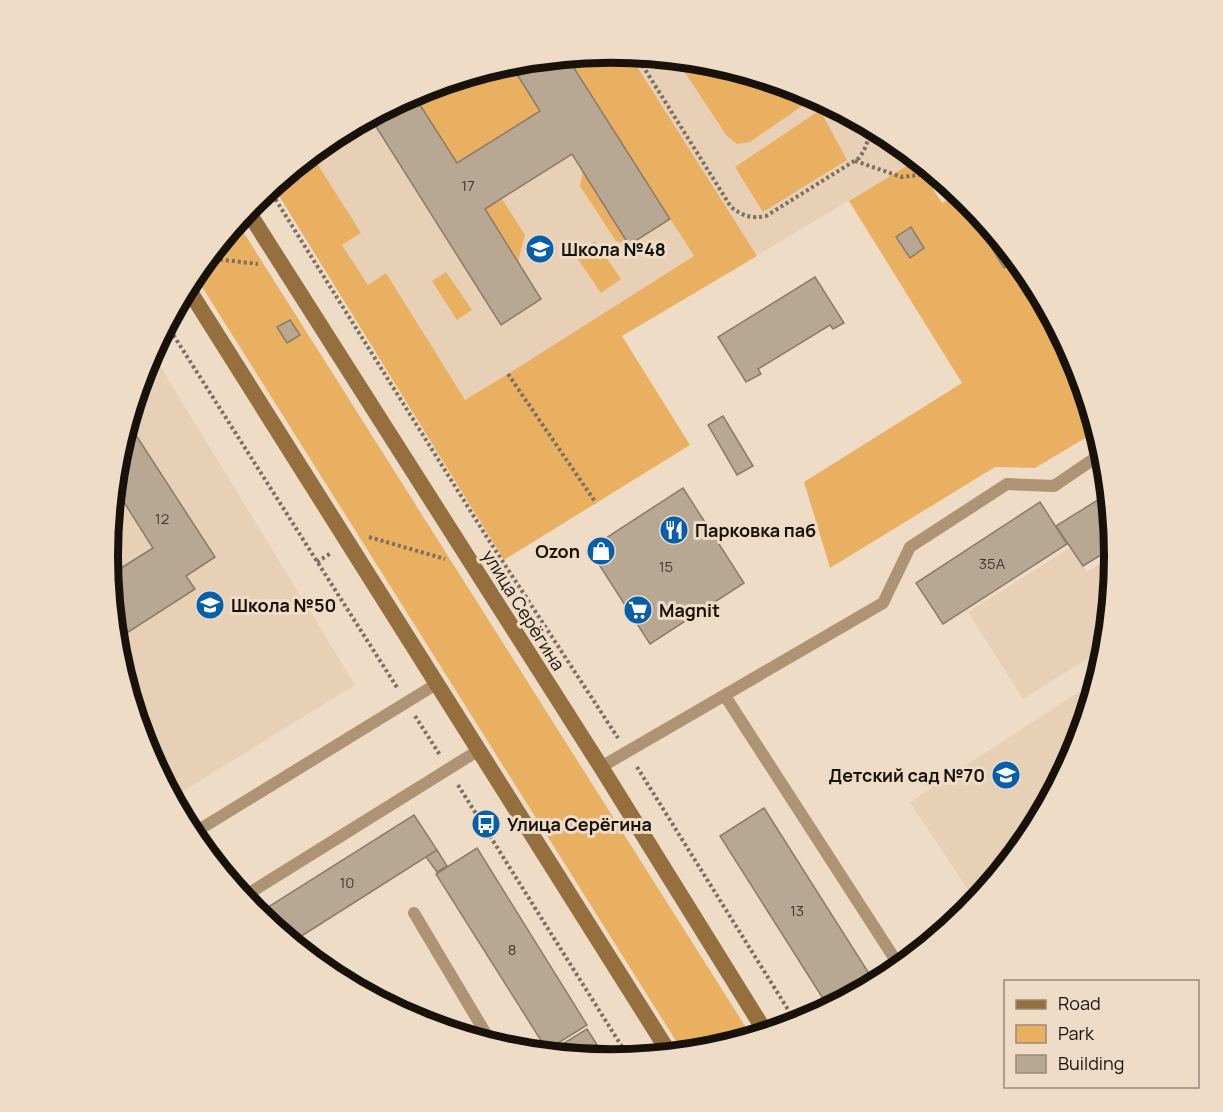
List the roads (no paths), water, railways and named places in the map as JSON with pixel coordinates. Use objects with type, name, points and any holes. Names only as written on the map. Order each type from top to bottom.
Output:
[{"type":"main road","name":"улица Серёгина","points":[[252,219],[601,767],[761,1026]]},
{"type":"main road","points":[[193,296],[665,1046]]},
{"type":"lane","points":[[601,767],[883,603],[910,547],[1007,484],[1054,486],[1095,458]]},
{"type":"lane","points":[[201,828],[438,683]]},
{"type":"lane","points":[[725,696],[895,959]]},
{"type":"lane","points":[[251,892],[479,750]]},
{"type":"lane","points":[[414,913],[485,1032]]},
{"type":"place","name":"Школа №48","points":[[540,249]]},
{"type":"place","name":"Парковка паб","points":[[674,530]]},
{"type":"place","name":"Ozon","points":[[601,551]]},
{"type":"place","name":"Школа №50","points":[[210,605]]},
{"type":"place","name":"Magnit","points":[[638,610]]},
{"type":"place","name":"Детский сад №70","points":[[1006,775]]},
{"type":"place","name":"Улица Серёгина","points":[[486,824]]}]
